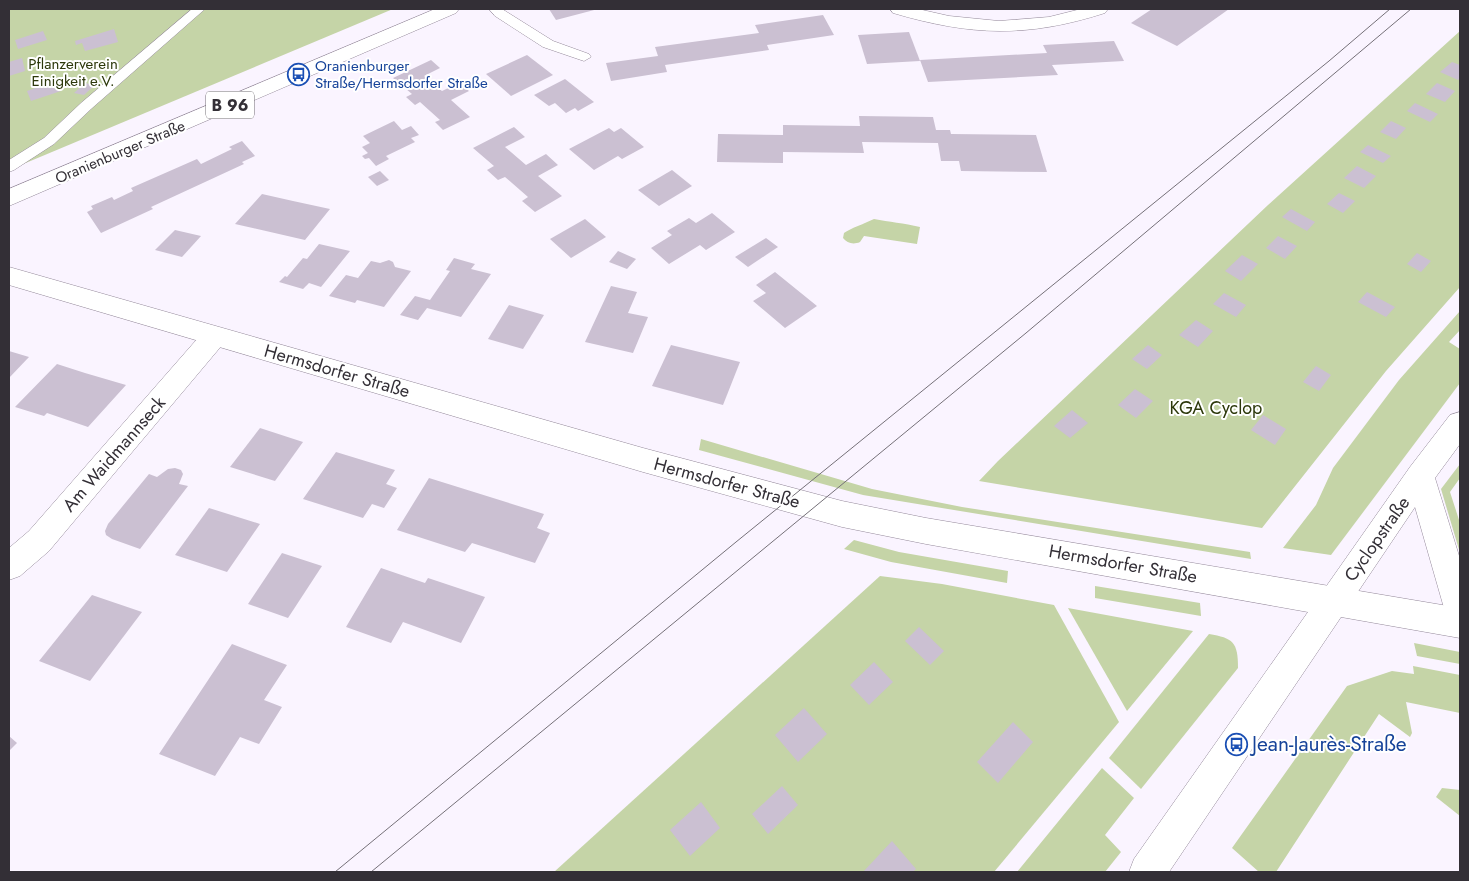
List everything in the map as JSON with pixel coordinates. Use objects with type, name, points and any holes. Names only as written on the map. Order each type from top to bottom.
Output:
[{"type":"main road","name":"Oranienburger Straße","points":[[9,198],[450,9]]},
{"type":"main road","points":[[899,9],[920,16],[960,24],[1003,28],[1046,24],[1099,9]]},
{"type":"main road","name":"Hermsdorfer Straße","points":[[9,276],[643,460],[842,514],[926,531],[1460,623]]},
{"type":"main road","name":"Am Waidmannseck","points":[[9,566],[39,541],[214,337]]},
{"type":"main road","name":"Cyclopstraße","points":[[1334,601],[1420,476],[1460,423]]},
{"type":"main road","name":"Cyclopstraße","points":[[1420,476],[1460,608]]},
{"type":"main road","points":[[1147,872],[1334,601]]},
{"type":"lane","points":[[9,168],[49,141],[86,106],[199,9]]},
{"type":"lane","points":[[495,9],[548,44],[584,57]]},
{"type":"green space","name":"Pflanzerverein Einigkeit e.V.","points":[[9,9],[393,9],[9,170]]},
{"type":"green space","name":"KGA Cyclop","points":[[1460,31],[1460,287],[1386,371],[1262,528],[979,481],[1268,205]]},
{"type":"green space","points":[[874,219],[920,227],[917,244],[864,236],[860,242],[853,243],[843,238],[846,231]]},
{"type":"green space","points":[[1460,311],[1460,330],[1449,342],[1460,349],[1460,383],[1331,555],[1283,548],[1316,505],[1333,468],[1399,380]]},
{"type":"green space","points":[[701,439],[872,489],[962,507],[1250,552],[1251,559],[863,495],[699,450]]},
{"type":"green space","points":[[1460,464],[1460,478],[1450,492],[1460,523],[1460,553],[1441,489]]},
{"type":"green space","points":[[854,540],[899,552],[1008,571],[1007,583],[891,562],[844,549]]},
{"type":"green space","points":[[880,576],[942,584],[1054,605],[1119,722],[994,872],[554,872]]},
{"type":"green space","points":[[1095,586],[1200,603],[1201,616],[1095,598]]},
{"type":"green space","points":[[1068,608],[1193,631],[1127,711]]},
{"type":"green space","points":[[1209,634],[1224,637],[1232,643],[1237,652],[1238,668],[1141,789],[1109,758]]},
{"type":"green space","points":[[1414,643],[1460,652],[1460,664],[1417,656]]},
{"type":"green space","points":[[1413,666],[1460,675],[1460,713],[1406,702],[1412,733],[1410,737],[1379,714],[1276,872],[1259,872],[1232,848],[1347,686],[1392,671],[1414,674]]},
{"type":"green space","points":[[1102,768],[1134,798],[1105,835],[1121,852],[1105,872],[1017,872]]},
{"type":"green space","points":[[1442,788],[1460,790],[1460,816],[1436,797]]},
{"type":"building","points":[[549,9],[598,9],[556,20]]},
{"type":"building","points":[[1152,9],[1229,9],[1177,46],[1131,23]]},
{"type":"building","points":[[823,15],[834,35],[767,45],[769,50],[665,65],[667,72],[611,81],[606,63],[658,56],[655,47],[759,33],[755,25]]},
{"type":"building","points":[[114,29],[118,42],[85,51],[82,43],[76,45],[75,41]]},
{"type":"building","points":[[43,31],[47,40],[18,49],[15,40]]},
{"type":"building","points":[[909,32],[920,61],[867,64],[858,35]]},
{"type":"building","points":[[1114,41],[1124,61],[1052,65],[1058,75],[928,82],[920,60],[1047,53],[1043,45]]},
{"type":"building","points":[[527,55],[553,75],[511,96],[486,74]]},
{"type":"building","points":[[22,58],[25,71],[9,76],[9,62]]},
{"type":"building","points":[[431,60],[440,68],[424,76],[442,91],[459,83],[469,91],[451,100],[470,117],[443,130],[435,122],[440,120],[420,102],[415,105],[406,97],[412,94],[393,78]]},
{"type":"building","points":[[1452,62],[1460,65],[1460,78],[1458,80],[1440,72]]},
{"type":"building","points":[[565,79],[594,102],[578,111],[575,108],[566,113],[555,103],[549,106],[534,95]]},
{"type":"building","points":[[56,81],[61,91],[31,101],[27,91]]},
{"type":"building","points":[[85,83],[95,85],[84,95],[74,93]]},
{"type":"building","points":[[1437,83],[1455,91],[1445,102],[1426,94]]},
{"type":"building","points":[[1415,103],[1438,114],[1430,122],[1407,111]]},
{"type":"building","points":[[859,116],[933,117],[936,130],[950,130],[951,134],[1036,135],[1047,172],[961,171],[959,161],[941,161],[938,143],[862,142],[864,153],[783,152],[783,163],[717,162],[718,134],[783,135],[783,125],[860,126]]},
{"type":"building","points":[[394,121],[402,130],[411,126],[419,135],[411,138],[415,142],[386,156],[389,159],[376,166],[369,158],[365,159],[362,156],[368,153],[362,147],[370,143],[363,136]]},
{"type":"building","points":[[1391,121],[1406,128],[1396,139],[1380,132]]},
{"type":"building","points":[[514,127],[525,137],[505,147],[526,165],[546,154],[558,165],[538,176],[562,196],[535,212],[522,201],[528,197],[505,177],[498,180],[487,170],[494,166],[473,148]]},
{"type":"building","points":[[609,128],[614,132],[621,128],[644,147],[622,159],[618,156],[594,170],[569,149]]},
{"type":"building","points":[[242,141],[255,156],[242,162],[244,164],[151,207],[153,209],[101,233],[87,212],[93,209],[91,206],[112,197],[114,200],[133,191],[131,188],[197,159],[201,164],[232,149],[229,147]]},
{"type":"building","points":[[1368,145],[1391,156],[1383,163],[1360,152]]},
{"type":"building","points":[[1357,166],[1376,176],[1364,188],[1344,178]]},
{"type":"building","points":[[672,170],[692,186],[659,206],[638,190]]},
{"type":"building","points":[[380,171],[389,180],[377,186],[368,177]]},
{"type":"building","points":[[1339,193],[1355,201],[1343,213],[1327,204]]},
{"type":"building","points":[[262,194],[330,209],[305,240],[235,224]]},
{"type":"building","points":[[1291,209],[1315,222],[1307,231],[1282,217]]},
{"type":"building","points":[[712,213],[735,232],[706,250],[700,245],[669,264],[651,248],[672,235],[667,231],[689,218],[696,223]]},
{"type":"building","points":[[585,219],[606,237],[571,258],[550,239]]},
{"type":"building","points":[[175,230],[201,236],[182,257],[155,250]]},
{"type":"building","points":[[1278,236],[1297,246],[1285,259],[1266,248]]},
{"type":"building","points":[[766,238],[778,247],[748,267],[735,257]]},
{"type":"building","points":[[319,244],[350,251],[321,287],[309,283],[303,289],[279,282],[285,276],[287,277],[303,258],[307,259]]},
{"type":"building","points":[[618,251],[636,259],[627,269],[609,262]]},
{"type":"building","points":[[1417,253],[1431,261],[1421,272],[1407,264]]},
{"type":"building","points":[[1242,255],[1258,264],[1241,281],[1225,271]]},
{"type":"building","points":[[454,258],[475,264],[471,269],[491,274],[461,317],[427,308],[418,320],[400,315],[415,296],[430,300],[450,271],[446,270]]},
{"type":"building","points":[[389,260],[393,262],[395,267],[411,271],[384,307],[357,300],[355,303],[329,296],[346,275],[358,278],[371,261],[380,263]]},
{"type":"building","points":[[775,272],[817,306],[785,328],[753,301],[766,293],[756,285]]},
{"type":"building","points":[[611,286],[637,292],[628,313],[648,317],[633,353],[585,342]]},
{"type":"building","points":[[1367,292],[1395,307],[1386,317],[1358,302]]},
{"type":"building","points":[[1224,293],[1246,305],[1236,317],[1213,304]]},
{"type":"building","points":[[509,305],[544,315],[523,349],[488,339]]},
{"type":"building","points":[[1196,320],[1213,331],[1198,347],[1179,335]]},
{"type":"building","points":[[671,345],[740,362],[723,405],[652,386]]},
{"type":"building","points":[[1148,345],[1162,355],[1147,369],[1132,359]]},
{"type":"building","points":[[9,351],[29,357],[9,378]]},
{"type":"building","points":[[57,364],[126,385],[88,427],[47,413],[44,416],[15,407]]},
{"type":"building","points":[[1316,366],[1331,375],[1319,391],[1303,382]]},
{"type":"building","points":[[1135,389],[1153,401],[1136,418],[1118,405]]},
{"type":"building","points":[[1072,410],[1088,423],[1070,438],[1054,426]]},
{"type":"building","points":[[1263,415],[1286,429],[1275,445],[1251,430]]},
{"type":"building","points":[[260,428],[303,442],[275,481],[230,467]]},
{"type":"building","points":[[336,452],[395,470],[386,484],[397,488],[384,508],[372,504],[363,518],[303,499]]},
{"type":"building","points":[[175,468],[181,470],[183,474],[179,484],[188,486],[140,549],[106,535],[105,531],[108,524],[149,474],[157,477],[168,469]]},
{"type":"building","points":[[429,478],[544,514],[537,528],[550,533],[535,563],[472,543],[465,552],[397,530]]},
{"type":"building","points":[[209,508],[260,524],[227,572],[175,555]]},
{"type":"building","points":[[282,553],[322,566],[288,618],[248,604]]},
{"type":"building","points":[[381,568],[425,583],[428,578],[485,597],[461,643],[403,622],[391,643],[346,627]]},
{"type":"building","points":[[92,595],[142,612],[90,681],[39,661]]},
{"type":"building","points":[[919,627],[944,651],[930,665],[905,641]]},
{"type":"building","points":[[232,644],[287,665],[264,700],[282,707],[259,744],[240,737],[215,776],[159,754]]},
{"type":"building","points":[[874,662],[893,682],[869,705],[850,685]]},
{"type":"building","points":[[804,708],[827,734],[798,762],[775,735]]},
{"type":"building","points":[[1013,722],[1033,742],[998,783],[977,762]]},
{"type":"building","points":[[9,736],[17,743],[9,751]]},
{"type":"building","points":[[782,786],[798,805],[768,834],[752,814]]},
{"type":"building","points":[[701,802],[720,828],[690,856],[670,830]]},
{"type":"building","points":[[892,841],[916,869],[913,872],[863,872]]},
{"type":"tram line","points":[[335,872],[736,542],[1329,61],[1390,9]]},
{"type":"tram line","points":[[371,872],[1026,333],[1411,9]]},
{"type":"place","name":"Oranienburger Straße/Hermsdorfer Straße","points":[[299,75]]},
{"type":"place","name":"Jean-Jaurès-Straße","points":[[1236,744]]}]
